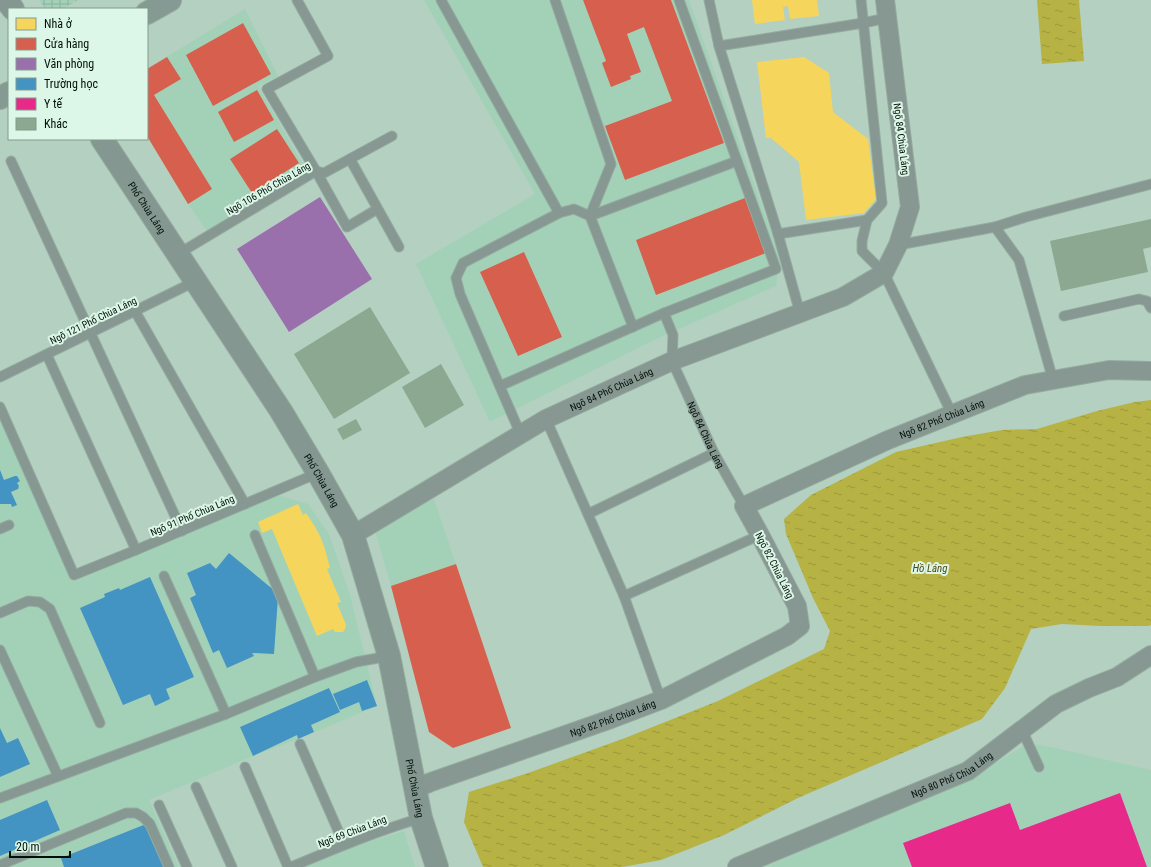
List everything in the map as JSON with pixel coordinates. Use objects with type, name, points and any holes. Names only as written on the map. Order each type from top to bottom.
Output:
[{"type":"main road","points":[[148,12],[170,0]]},
{"type":"street","points":[[6,0],[12,8]]},
{"type":"street","name":"Ngõ 84 Chùa Láng","points":[[884,273],[898,245],[910,207],[885,0]]},
{"type":"street","name":"Phố Chùa Láng","points":[[103,140],[280,411],[318,473],[353,536],[389,656],[421,818],[437,867]]},
{"type":"street","name":"Ngõ 84 Phố Chùa Láng","points":[[353,536],[546,419],[672,361],[842,297],[884,273]]},
{"type":"street","name":"Ngõ 82 Phố Chùa Láng","points":[[744,506],[888,440],[1025,385],[1109,370],[1151,371]]},
{"type":"street","name":"Ngõ 82 Chùa Láng","points":[[744,506],[797,606],[800,626]]},
{"type":"street","name":"Ngõ 82 Phố Chùa Láng","points":[[415,789],[661,700],[787,636],[800,626]]},
{"type":"street","name":"Ngõ 80 Phố Chùa Láng","points":[[737,867],[968,770],[1056,704],[1089,688],[1118,678],[1151,655]]},
{"type":"lane","points":[[297,0],[328,56],[267,89],[316,171],[347,227],[374,211]]},
{"type":"lane","points":[[555,0],[611,164],[590,216],[633,327]]},
{"type":"lane","points":[[500,386],[664,313],[776,268],[679,0]]},
{"type":"lane","points":[[709,0],[719,46],[778,234],[800,313]]},
{"type":"lane","points":[[861,0],[882,202],[867,220],[862,241],[862,251],[884,273],[952,414]]},
{"type":"lane","points":[[446,1],[559,213]]},
{"type":"lane","points":[[719,46],[887,18]]},
{"type":"lane","name":"Ngõ 106 Phố Chùa Láng","points":[[178,254],[316,171],[324,173],[392,136]]},
{"type":"lane","points":[[350,159],[399,247]]},
{"type":"lane","points":[[11,160],[182,531]]},
{"type":"lane","points":[[520,434],[460,294],[456,278],[463,263],[559,213],[574,209],[590,216],[737,161]]},
{"type":"lane","points":[[898,245],[995,227],[1026,217],[1151,184]]},
{"type":"lane","points":[[778,234],[867,220]]},
{"type":"lane","points":[[995,227],[1019,260],[1053,380]]},
{"type":"lane","name":"Ngõ 121 Phố Chùa Láng","points":[[0,377],[196,281]]},
{"type":"lane","points":[[1064,316],[1139,299],[1147,301],[1151,308]]},
{"type":"lane","points":[[136,311],[245,504]]},
{"type":"lane","points":[[664,313],[673,335],[672,361]]},
{"type":"lane","points":[[47,355],[136,550]]},
{"type":"lane","name":"Ngõ 84 Chùa Láng","points":[[672,361],[714,452],[744,506]]},
{"type":"lane","name":"Ngõ 91 Phố Chùa Láng","points":[[0,407],[74,575],[318,473]]},
{"type":"lane","points":[[546,419],[624,596],[661,700]]},
{"type":"lane","points":[[588,514],[714,452]]},
{"type":"lane","points":[[255,535],[316,677]]},
{"type":"lane","points":[[624,596],[760,535]]},
{"type":"lane","points":[[164,576],[226,714]]},
{"type":"lane","points":[[0,613],[28,602],[40,602],[50,608],[100,723]]},
{"type":"lane","points":[[0,650],[58,776]]},
{"type":"lane","points":[[0,798],[226,714],[356,662],[389,656]]},
{"type":"lane","points":[[1022,730],[1039,767]]},
{"type":"lane","points":[[300,744],[344,844]]},
{"type":"lane","points":[[245,767],[288,867]]},
{"type":"lane","points":[[196,788],[232,867]]},
{"type":"lane","points":[[158,805],[187,867]]},
{"type":"lane","points":[[0,865],[10,864],[126,813],[136,813],[150,824],[169,867]]},
{"type":"lane","name":"Ngõ 69 Chùa Láng","points":[[291,867],[344,844],[421,818]]},
{"type":"shaded area","points":[[39,0],[78,0],[64,8],[45,8]]},
{"type":"shaded area","points":[[424,0],[689,0],[780,257],[776,286],[654,340],[490,422],[416,264],[535,194]]},
{"type":"shaded area","points":[[245,9],[278,76],[258,86],[305,168],[207,231],[188,204],[148,138],[148,68]]},
{"type":"shaded area","points":[[0,419],[72,580],[277,495],[308,504],[329,534],[350,595],[377,706],[149,800],[179,867],[0,867]]},
{"type":"shaded area","points":[[434,499],[511,728],[453,748],[429,732],[375,530]]},
{"type":"shaded area","points":[[1028,743],[1151,770],[1151,867],[766,867],[978,774]]},
{"type":"shaded area","points":[[404,831],[415,867],[305,867],[348,848]]},
{"type":"water","points":[[1037,0],[1079,0],[1084,61],[1042,64]]},
{"type":"water","name":"Hồ Láng","points":[[1151,400],[1151,625],[1101,626],[1062,624],[1031,629],[1005,688],[982,719],[800,797],[724,835],[661,860],[622,867],[483,867],[464,822],[469,792],[531,772],[625,738],[718,701],[824,649],[830,631],[813,598],[786,534],[784,519],[811,495],[896,452],[962,437],[1002,430],[1037,429],[1097,411],[1135,402]]},
{"type":"building: Nhà ở","points":[[752,0],[817,0],[819,16],[790,19],[788,6],[783,7],[785,20],[755,24]]},
{"type":"building: Nhà ở","points":[[804,57],[829,73],[833,112],[868,139],[876,199],[864,213],[806,220],[799,162],[771,138],[766,138],[757,62]]},
{"type":"building: Nhà ở","points":[[298,504],[303,515],[306,513],[314,525],[325,549],[330,568],[327,569],[341,602],[337,603],[346,625],[343,632],[335,632],[333,629],[317,636],[272,529],[262,533],[258,522]]},
{"type":"building: Cửa hàng","points":[[583,0],[671,0],[724,143],[625,180],[605,126],[672,101],[644,27],[627,34],[641,72],[630,76],[631,79],[611,87],[602,63],[606,61]]},
{"type":"building: Cửa hàng","points":[[243,23],[271,74],[213,106],[186,55]]},
{"type":"building: Cửa hàng","points":[[167,57],[181,79],[154,95],[212,189],[188,204],[148,138],[148,68]]},
{"type":"building: Cửa hàng","points":[[257,90],[274,120],[234,142],[218,112]]},
{"type":"building: Cửa hàng","points":[[277,129],[299,163],[252,193],[230,159]]},
{"type":"building: Cửa hàng","points":[[745,198],[766,253],[656,295],[636,240]]},
{"type":"building: Cửa hàng","points":[[524,252],[562,337],[518,356],[480,272]]},
{"type":"building: Cửa hàng","points":[[456,564],[511,728],[453,748],[429,732],[391,586]]},
{"type":"building: Văn phòng","points":[[320,197],[372,279],[289,332],[237,249]]},
{"type":"building: Trường học","points":[[0,470],[4,480],[17,476],[20,481],[17,483],[19,486],[18,489],[11,492],[17,505],[12,507],[11,504],[0,504]]},
{"type":"building: Trường học","points":[[229,553],[275,591],[278,597],[274,654],[252,653],[254,656],[227,668],[219,650],[213,653],[190,598],[196,595],[187,573],[210,563],[216,569]]},
{"type":"building: Trường học","points":[[150,577],[194,677],[166,689],[170,699],[155,706],[150,694],[123,705],[80,608],[105,597],[104,594],[119,588],[120,590]]},
{"type":"building: Trường học","points":[[367,680],[377,706],[362,711],[359,702],[340,710],[333,694]]},
{"type":"building: Trường học","points":[[329,688],[340,712],[311,725],[314,732],[298,739],[297,735],[253,756],[240,727]]},
{"type":"building: Trường học","points":[[0,728],[7,743],[18,738],[30,764],[0,777]]},
{"type":"building: Trường học","points":[[47,800],[60,830],[0,856],[0,820]]},
{"type":"building: Trường học","points":[[146,824],[165,867],[64,867],[61,858]]},
{"type":"building: Y tế","points":[[1120,793],[1147,867],[912,867],[903,843],[1010,803],[1020,830]]},
{"type":"building: Khác","points":[[1151,219],[1151,247],[1143,249],[1148,272],[1061,291],[1050,241]]},
{"type":"building: Khác","points":[[370,307],[410,373],[334,419],[294,354]]},
{"type":"building: Khác","points":[[441,364],[464,405],[425,428],[402,387]]},
{"type":"building: Khác","points":[[356,419],[362,430],[343,440],[337,429]]}]
